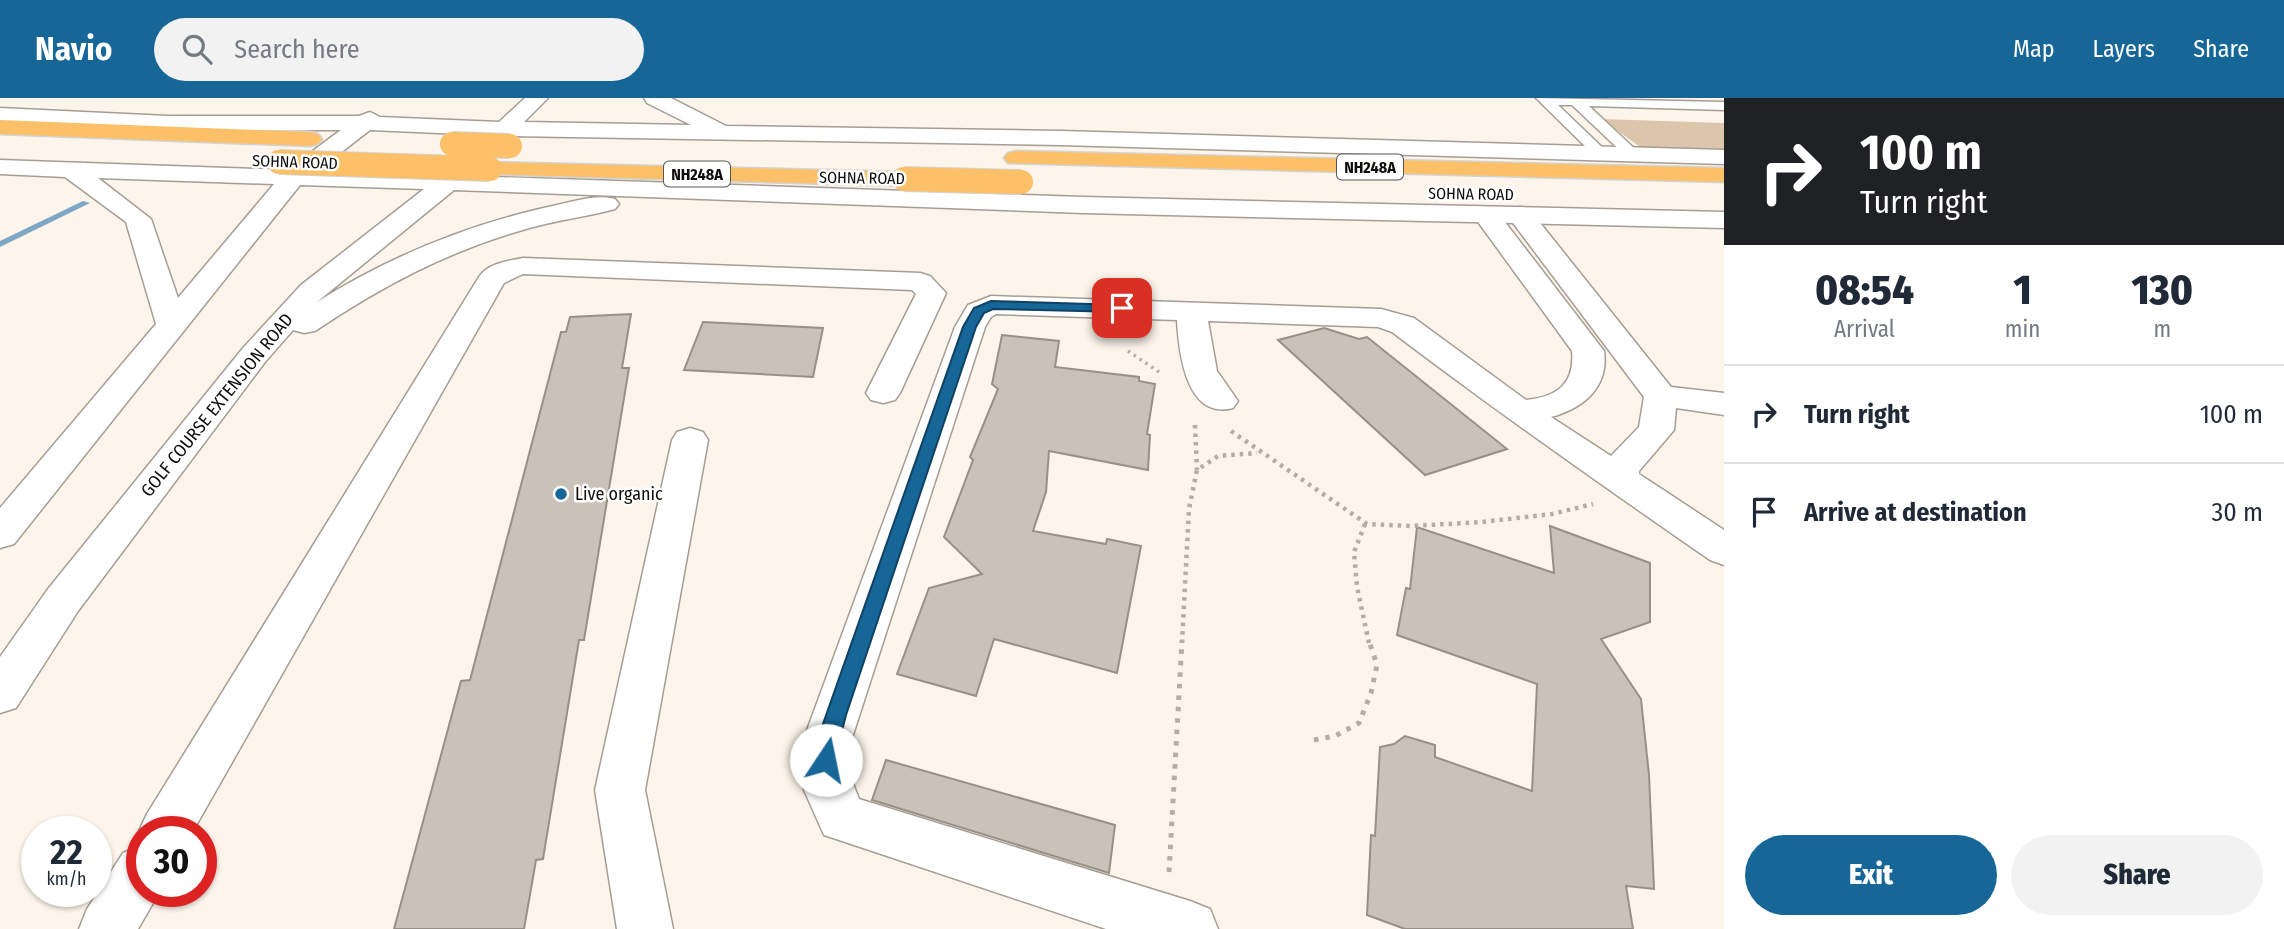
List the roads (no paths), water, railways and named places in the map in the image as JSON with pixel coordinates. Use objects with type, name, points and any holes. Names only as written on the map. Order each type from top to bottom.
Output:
[{"type":"highway","name":"SOHNA ROAD","points":[[0,127],[310,139],[508,138],[907,167]]},
{"type":"highway","name":"SOHNA ROAD","points":[[0,150],[286,169],[907,167],[1724,201]]},
{"type":"highway","name":"SOHNA ROAD","points":[[1018,170],[1724,175]]},
{"type":"main road","points":[[0,534],[172,327],[286,169],[403,98]]},
{"type":"main road","name":"GOLF COURSE EXTENSION ROAD","points":[[0,694],[64,600],[254,355],[311,291],[508,138],[537,98]]},
{"type":"main road","points":[[655,98],[725,134]]},
{"type":"main road","points":[[137,121],[282,101]]},
{"type":"main road","points":[[0,115],[137,121],[363,123],[508,138],[725,134],[967,137],[1724,157]]},
{"type":"main road","points":[[967,137],[969,201]]},
{"type":"main road","points":[[0,167],[72,170],[286,169],[448,183],[969,201],[1724,220]]},
{"type":"main road","points":[[72,170],[138,219],[172,327]]},
{"type":"main road","points":[[254,355],[371,282],[520,221],[575,208],[709,191]]},
{"type":"main road","points":[[1486,215],[1588,351],[1592,366],[1583,387],[1563,401],[1539,411],[1519,411]]},
{"type":"main road","points":[[1520,215],[1661,396],[1724,404]]},
{"type":"main road","points":[[174,816],[493,277],[523,267],[920,282],[932,293],[883,393]]},
{"type":"main road","points":[[1178,925],[842,818],[830,798],[825,778],[827,741],[970,327],[979,311],[991,305],[1192,311],[1381,318],[1403,325],[1519,411],[1724,550]]},
{"type":"main road","points":[[1192,311],[1197,364],[1208,390],[1225,416]]},
{"type":"main road","points":[[1621,481],[1620,469],[1656,430],[1661,396]]},
{"type":"main road","points":[[645,929],[620,790],[690,440]]},
{"type":"main road","points":[[107,929],[126,898]]},
{"type":"lane","points":[[1544,99],[1724,106]]},
{"type":"lane","points":[[1544,99],[1600,153]]},
{"type":"lane","points":[[1575,99],[1632,154]]},
{"type":"waterway","points":[[0,244],[86,203]]},
{"type":"place","name":"Live organic","points":[[561,494]]}]
